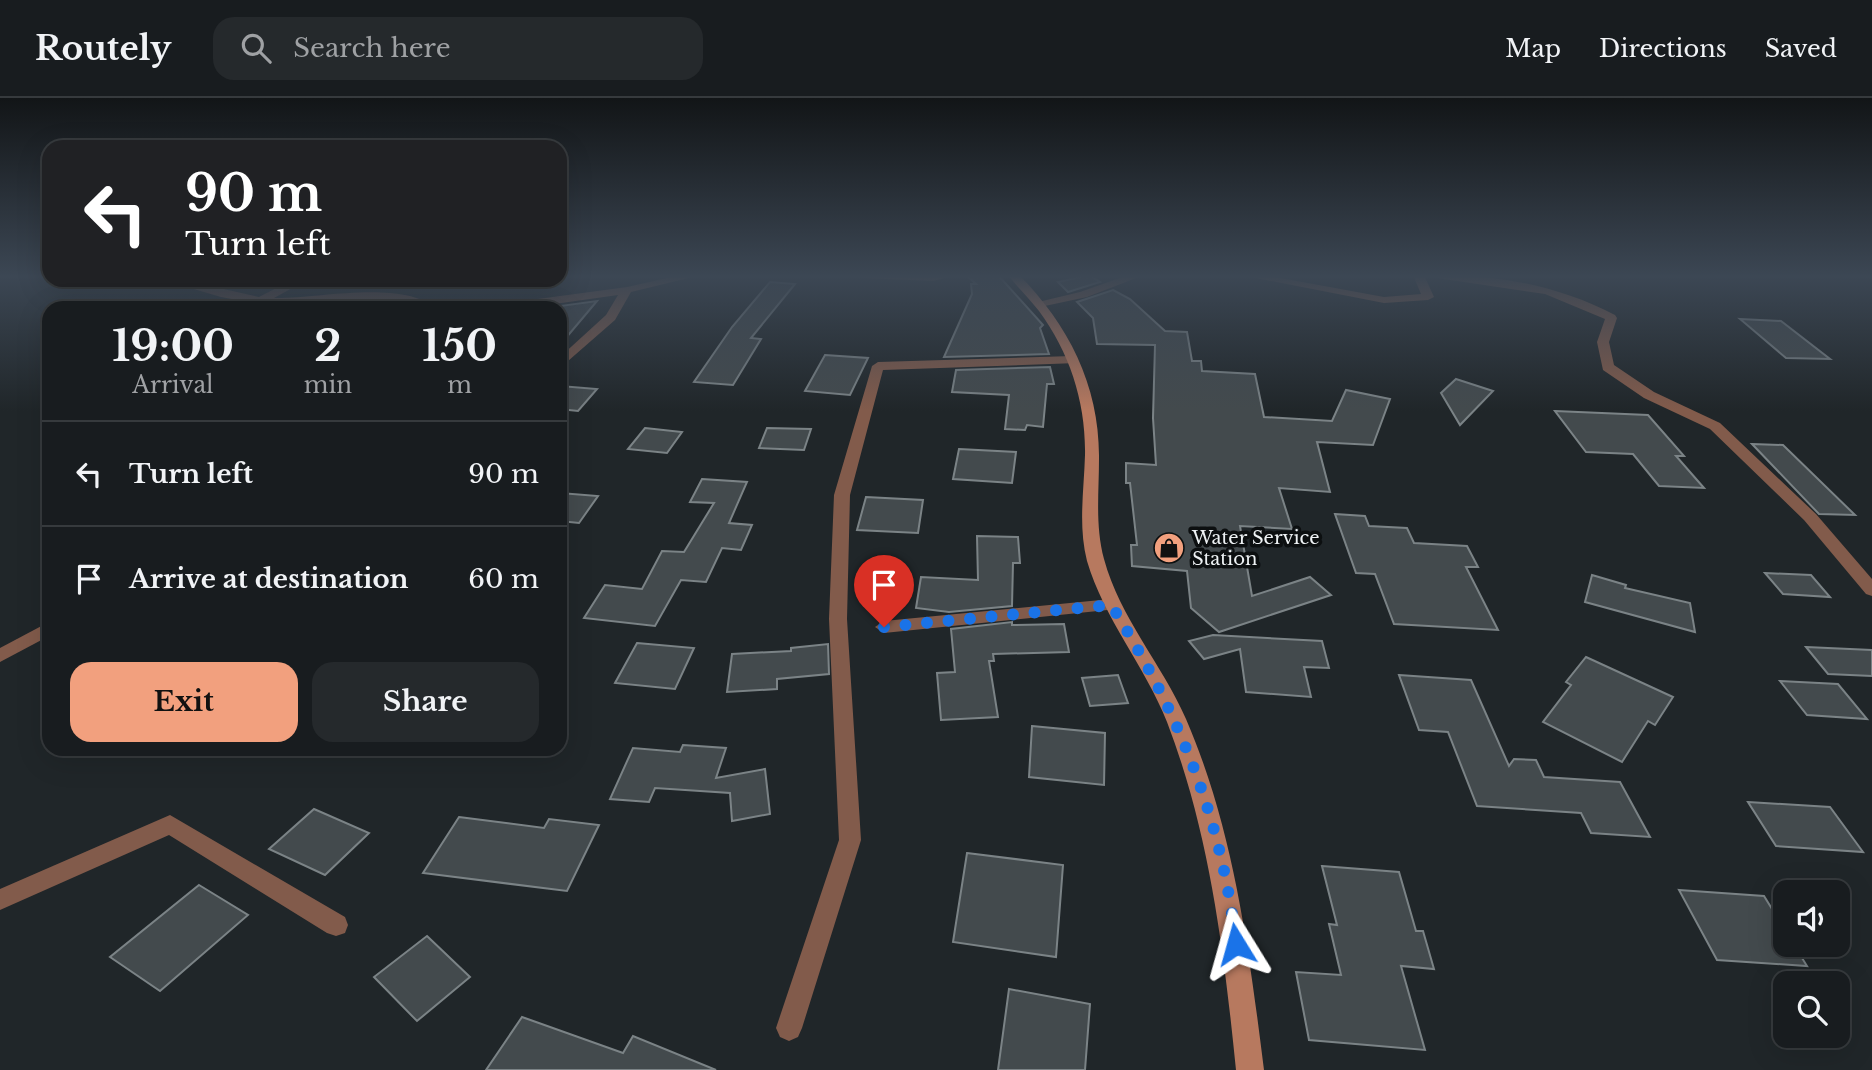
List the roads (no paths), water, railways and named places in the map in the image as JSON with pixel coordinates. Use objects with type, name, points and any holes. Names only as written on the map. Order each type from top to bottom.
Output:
[{"type":"main road","points":[[1050,320],[1088,394],[1092,439],[1088,523],[1095,560],[1111,605],[1149,664],[1170,706],[1204,792],[1233,919],[1250,1070]]},
{"type":"street","points":[[567,358],[607,320]]},
{"type":"street","points":[[1610,320],[1603,342],[1608,367],[1649,395],[1715,426],[1810,517],[1872,590]]},
{"type":"street","points":[[789,1028],[850,840],[838,619],[842,495],[878,366],[1072,360]]},
{"type":"street","points":[[884,627],[1111,605]]},
{"type":"street","points":[[0,656],[42,632]]},
{"type":"street","points":[[0,900],[170,824],[336,925]]},
{"type":"place","name":"Water Service Station","points":[[1169,548]]}]
